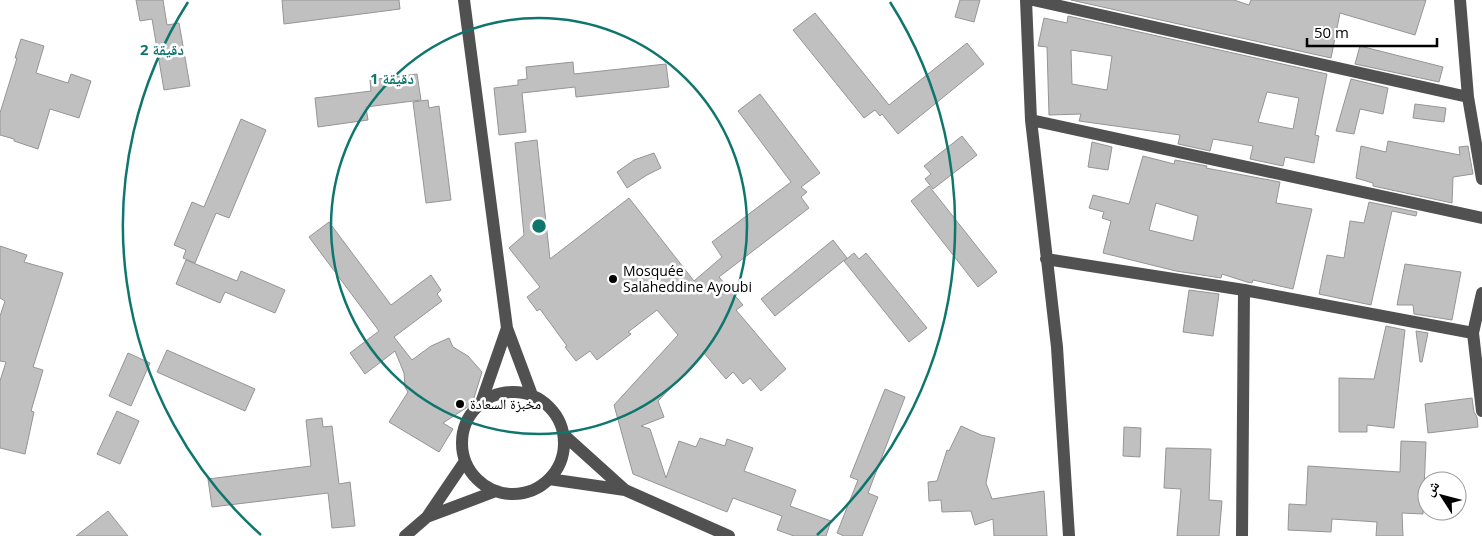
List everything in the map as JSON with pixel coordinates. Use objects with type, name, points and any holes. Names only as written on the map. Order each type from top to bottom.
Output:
[{"type":"street","points":[[464,0],[507,328],[532,395]]},
{"type":"street","points":[[1026,0],[1031,120],[1057,347],[1069,536]]},
{"type":"street","points":[[1033,0],[1468,97]]},
{"type":"street","points":[[1460,0],[1468,97],[1482,179]]},
{"type":"street","points":[[1031,120],[1482,218]]},
{"type":"street","points":[[1046,259],[1244,290],[1473,333]]},
{"type":"street","points":[[1242,536],[1244,290]]},
{"type":"street","points":[[1482,293],[1473,333],[1482,411]]},
{"type":"street","points":[[481,403],[507,328]]},
{"type":"street","points":[[506,392],[532,395],[544,401],[560,422],[564,436],[564,451],[558,466],[549,479],[538,488],[524,493],[510,494],[496,491],[483,484],[472,474],[465,461],[462,435],[466,423],[472,412],[492,396],[506,392]]},
{"type":"street","points":[[564,436],[625,490]]},
{"type":"street","points":[[405,536],[427,517],[465,461]]},
{"type":"street","points":[[549,479],[625,490],[728,536]]},
{"type":"street","points":[[427,517],[496,491]]},
{"type":"building","points":[[136,0],[163,0],[167,25],[179,23],[190,86],[164,90],[152,19],[140,21]]},
{"type":"building","points":[[282,0],[399,0],[400,9],[284,24]]},
{"type":"building","points":[[960,0],[980,0],[974,22],[955,17]]},
{"type":"building","points":[[1071,0],[1234,0],[1249,5],[1251,0],[1426,0],[1415,35],[1340,13],[1331,58]]},
{"type":"building","points":[[815,13],[889,105],[967,43],[984,64],[898,134],[882,114],[880,116],[875,110],[864,118],[793,30]]},
{"type":"building","points":[[1068,16],[1327,74],[1315,135],[1319,136],[1314,163],[1285,157],[1283,166],[1250,159],[1253,146],[1213,139],[1210,151],[1178,144],[1180,135],[1079,121],[1081,114],[1049,115],[1047,47],[1038,46],[1044,18],[1067,23]],"holes":[[[1071,50],[1112,56],[1107,90],[1072,84]],[[1267,92],[1299,98],[1293,129],[1258,122]]]},
{"type":"building","points":[[21,39],[44,46],[36,73],[68,83],[71,74],[91,81],[79,118],[50,109],[38,149],[0,135],[0,113]]},
{"type":"building","points":[[1360,46],[1443,67],[1439,82],[1355,64]]},
{"type":"building","points":[[573,62],[574,74],[666,64],[669,87],[576,97],[575,87],[522,93],[526,132],[499,135],[494,88],[518,85],[518,80],[527,79],[526,67]]},
{"type":"building","points":[[417,74],[421,100],[366,107],[368,120],[318,127],[315,98],[371,91],[370,80]]},
{"type":"building","points":[[1351,79],[1388,88],[1383,114],[1360,109],[1354,134],[1336,131]]},
{"type":"building","points":[[760,94],[820,173],[801,187],[807,192],[801,197],[809,208],[719,277],[743,305],[736,310],[786,369],[761,391],[750,378],[743,384],[733,372],[726,379],[704,353],[658,401],[664,417],[641,426],[650,429],[666,478],[679,441],[696,447],[700,438],[725,446],[727,439],[753,448],[744,471],[796,490],[790,506],[831,521],[826,536],[794,536],[777,530],[782,516],[733,498],[727,512],[633,474],[614,405],[678,335],[657,310],[628,332],[631,334],[597,360],[590,351],[576,361],[540,309],[537,311],[527,297],[540,287],[509,248],[524,235],[515,143],[537,140],[550,259],[629,198],[694,281],[722,257],[712,242],[791,182],[738,111]]},
{"type":"building","points":[[428,100],[429,108],[439,106],[451,200],[426,203],[413,102]]},
{"type":"building","points":[[1415,104],[1446,108],[1444,122],[1413,118]]},
{"type":"building","points":[[241,119],[266,130],[229,218],[216,213],[195,263],[183,258],[186,250],[174,245],[192,202],[204,207]]},
{"type":"building","points":[[962,136],[977,155],[933,189],[925,179],[931,174],[924,166]]},
{"type":"building","points":[[1388,141],[1460,155],[1459,147],[1468,146],[1473,174],[1453,177],[1452,203],[1373,186],[1373,183],[1356,178],[1361,146],[1386,152]]},
{"type":"building","points":[[1092,142],[1112,147],[1108,170],[1088,167]]},
{"type":"building","points":[[654,153],[661,168],[627,188],[617,172],[634,160]]},
{"type":"building","points":[[1143,156],[1174,164],[1175,160],[1207,166],[1206,168],[1280,182],[1276,203],[1312,209],[1293,289],[1253,280],[1252,283],[1247,282],[1222,274],[1221,278],[1176,271],[1103,253],[1111,221],[1102,218],[1104,212],[1089,208],[1093,195],[1129,204]],"holes":[[[1156,203],[1198,216],[1193,241],[1149,230]]]},
{"type":"building","points":[[929,186],[997,272],[978,287],[911,201]]},
{"type":"building","points":[[1369,202],[1417,212],[1416,216],[1392,211],[1371,305],[1319,294],[1327,255],[1344,258],[1350,221],[1364,223]]},
{"type":"building","points":[[329,222],[391,305],[431,275],[441,290],[437,294],[442,301],[394,337],[412,360],[431,346],[449,338],[453,347],[468,356],[482,372],[473,401],[469,406],[443,423],[453,429],[439,452],[389,422],[408,392],[405,387],[404,373],[395,351],[365,374],[350,353],[379,331],[309,237]]},
{"type":"building","points":[[833,240],[847,258],[775,316],[761,299]]},
{"type":"building","points":[[0,246],[27,255],[24,262],[63,273],[33,367],[43,370],[31,411],[34,412],[25,454],[0,448],[0,381],[6,362],[0,361],[0,316],[5,301],[0,298]]},
{"type":"building","points":[[854,253],[859,259],[866,253],[927,328],[909,342],[844,261]]},
{"type":"building","points":[[186,260],[237,281],[241,271],[285,290],[275,313],[225,292],[220,303],[176,284]]},
{"type":"building","points":[[1405,264],[1461,272],[1452,320],[1414,314],[1413,305],[1397,305]]},
{"type":"building","points":[[1189,290],[1219,294],[1213,336],[1183,332]]},
{"type":"building","points":[[1386,326],[1405,330],[1394,428],[1367,425],[1367,432],[1339,432],[1339,378],[1374,379]]},
{"type":"building","points":[[1416,331],[1428,333],[1422,362],[1420,362]]},
{"type":"building","points":[[167,350],[255,389],[245,411],[157,372]]},
{"type":"building","points":[[128,353],[150,363],[131,406],[109,396]]},
{"type":"building","points":[[885,389],[905,397],[868,493],[878,497],[862,536],[844,536],[837,533],[858,480],[850,477]]},
{"type":"building","points":[[1472,398],[1478,427],[1428,433],[1425,404]]},
{"type":"building","points":[[117,411],[139,421],[120,464],[97,454]]},
{"type":"building","points":[[322,418],[323,427],[332,426],[339,484],[350,482],[355,526],[332,528],[328,493],[212,507],[208,479],[311,466],[306,420]]},
{"type":"building","points":[[961,426],[981,435],[995,438],[986,483],[992,499],[1044,491],[1047,536],[994,536],[993,519],[975,525],[971,511],[942,512],[941,500],[929,501],[928,482],[937,481],[947,450],[949,451]]},
{"type":"building","points":[[1124,427],[1141,428],[1140,457],[1123,456]]},
{"type":"building","points":[[1401,441],[1426,442],[1425,471],[1417,471],[1417,514],[1402,513],[1403,536],[1376,536],[1377,522],[1332,519],[1331,532],[1288,530],[1289,504],[1306,505],[1308,466],[1400,472]]},
{"type":"building","points":[[1166,448],[1211,449],[1209,500],[1222,501],[1219,536],[1177,536],[1181,489],[1164,488]]},
{"type":"building","points":[[108,511],[128,536],[76,536]]},
{"type":"place","name":"Mosquée Salaheddine Ayoubi","points":[[613,279]]},
{"type":"place","name":"مخبزة السعادة","points":[[460,404]]}]
